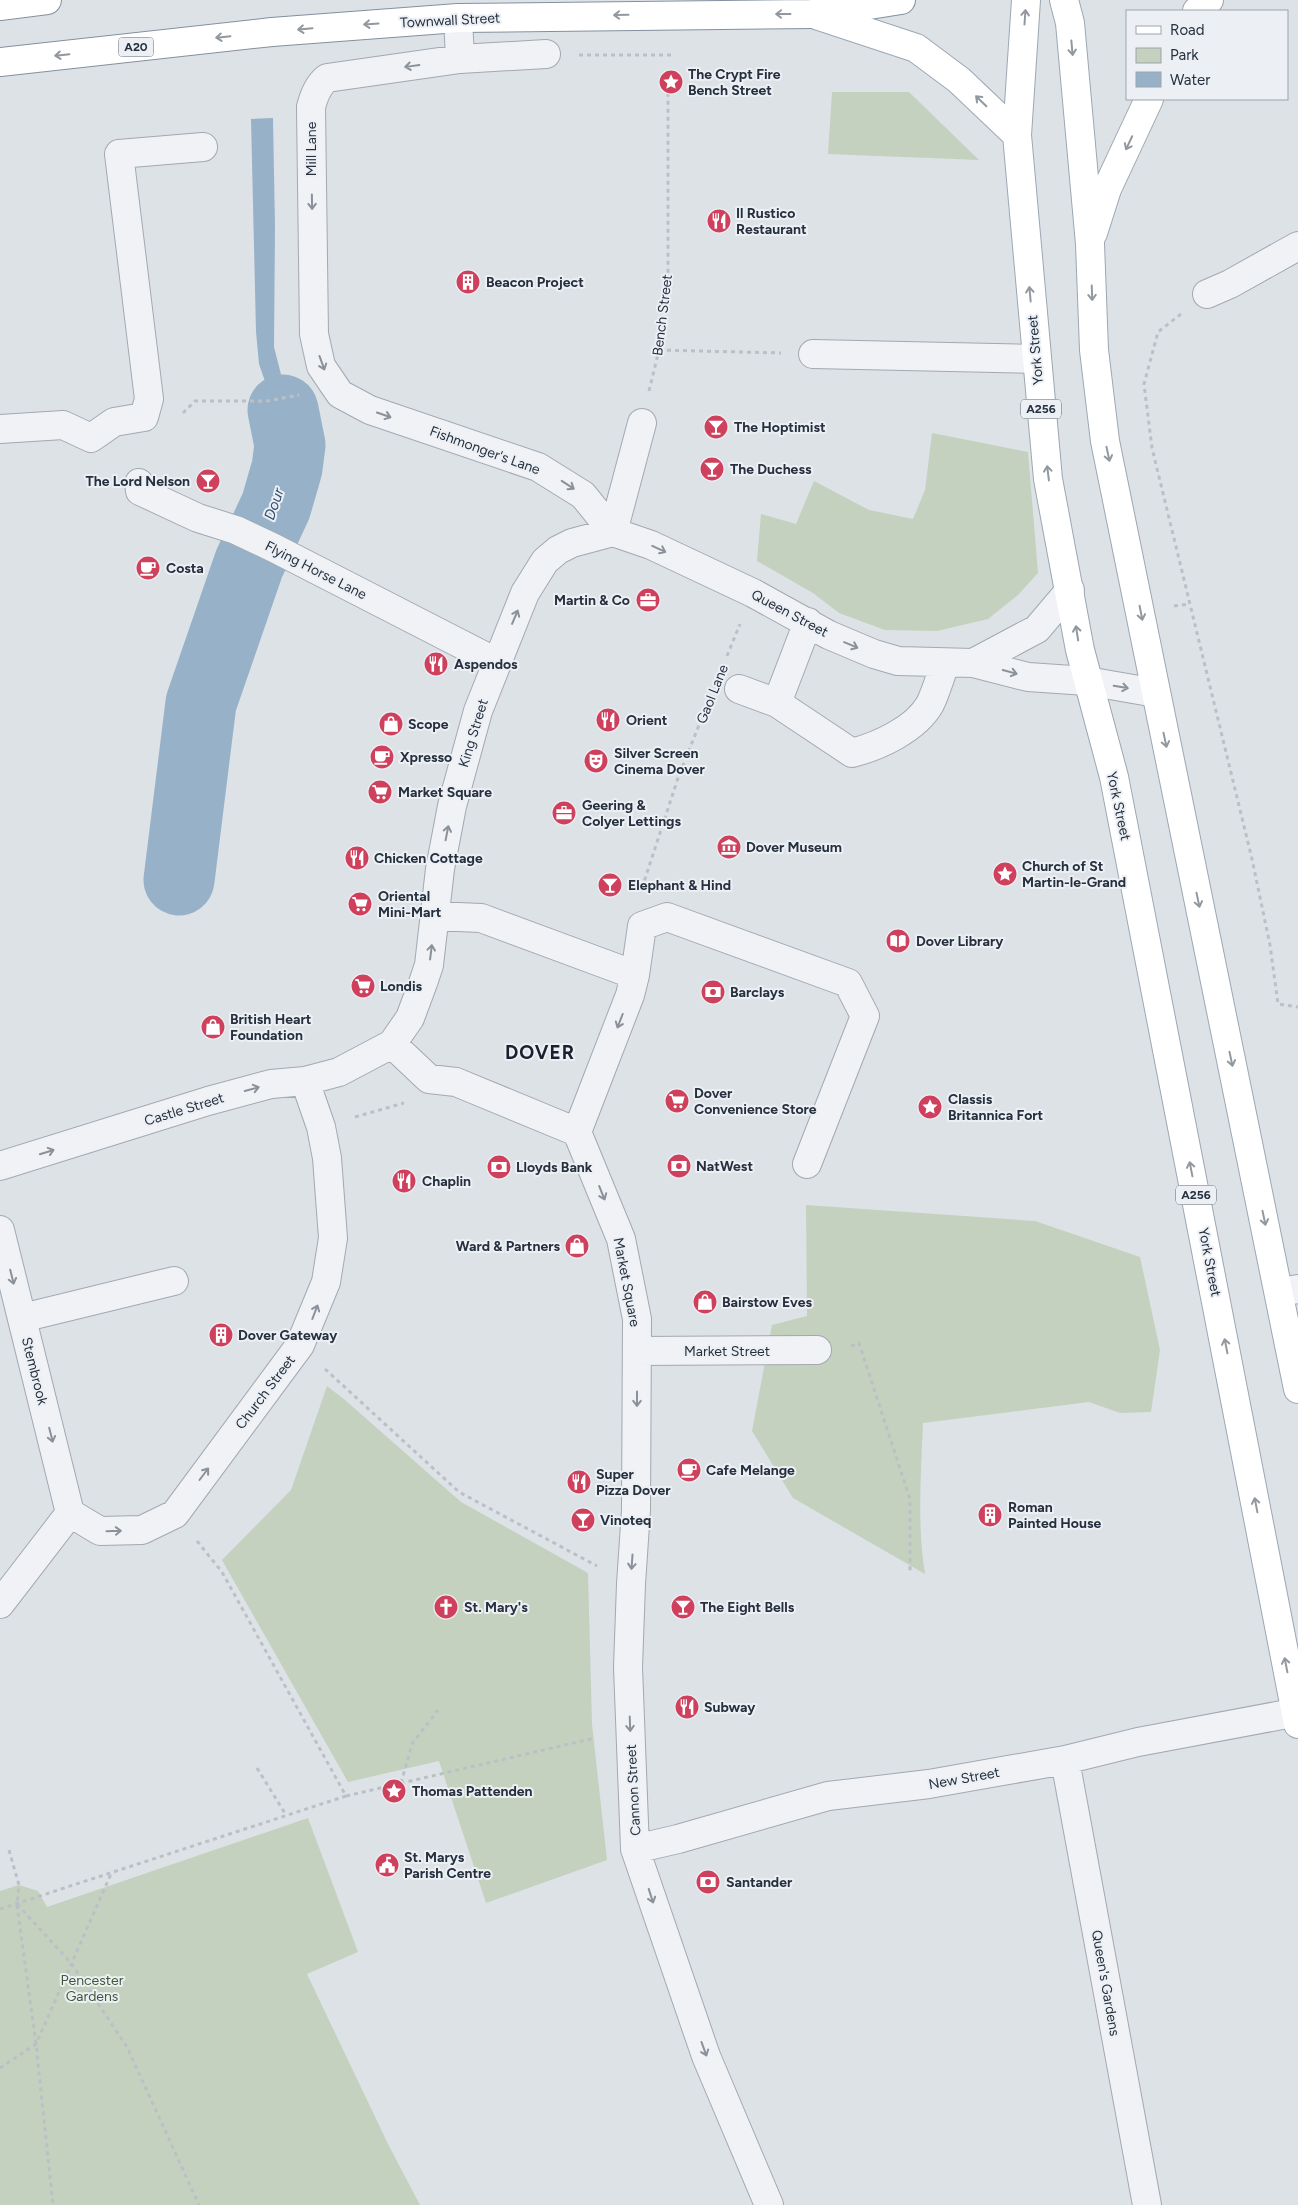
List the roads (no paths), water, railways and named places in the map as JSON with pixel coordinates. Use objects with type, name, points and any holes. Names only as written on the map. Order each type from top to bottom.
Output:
[{"type":"main road","points":[[0,6],[47,0]]},
{"type":"main road","name":"Townwall Street","points":[[0,62],[339,26],[458,18],[813,14],[901,0]]},
{"type":"main road","name":"York Street","points":[[1026,0],[1016,135],[1048,479],[1080,650],[1114,777],[1297,1716]]},
{"type":"main road","points":[[1064,0],[1070,23],[1090,244],[1094,350],[1105,441],[1141,611],[1156,693],[1289,1291],[1298,1390]]},
{"type":"main road","points":[[1198,10],[1209,0]]},
{"type":"main road","points":[[813,14],[916,48],[959,80],[1016,135]]},
{"type":"main road","points":[[1090,244],[1107,189],[1149,100]]},
{"type":"street","points":[[458,18],[460,59]]},
{"type":"street","name":"Mill Lane","points":[[340,394],[321,366],[314,334],[311,107],[314,96],[327,78],[460,59],[546,54]]},
{"type":"street","points":[[0,429],[63,425],[91,438],[114,422],[144,417],[149,398],[119,154],[203,147]]},
{"type":"street","points":[[1207,294],[1230,284],[1298,246]]},
{"type":"street","points":[[812,354],[1036,359]]},
{"type":"street","name":"Fishmonger's Lane","points":[[340,394],[370,410],[538,466],[583,495],[614,532]]},
{"type":"street","points":[[614,532],[642,423]]},
{"type":"street","name":"Flying Horse Lane","points":[[139,482],[140,491],[198,518],[236,530],[274,548],[496,662]]},
{"type":"street","name":"Queen Street","points":[[614,532],[660,549],[753,593],[829,635],[874,654],[898,661],[945,664],[974,663],[1028,677],[1087,680],[1156,693]]},
{"type":"street","name":"King Street","points":[[369,1058],[392,1044],[410,1018],[418,1001],[429,965],[440,869],[452,806],[478,711],[525,593],[545,561],[558,550],[572,543],[614,532]]},
{"type":"street","name":"Queen Street","points":[[974,663],[1037,629],[1070,590]]},
{"type":"street","points":[[777,703],[808,622]]},
{"type":"street","points":[[740,689],[777,703],[852,753],[872,748],[905,730],[929,705],[945,664]]},
{"type":"street","points":[[435,916],[481,918],[635,975]]},
{"type":"street","points":[[392,1044],[429,1079],[456,1082],[577,1132],[630,995],[642,926],[667,917],[848,983],[865,1016],[806,1164]]},
{"type":"street","name":"Castle Street","points":[[0,1166],[217,1098],[271,1084],[306,1081],[339,1072],[369,1058]]},
{"type":"street","name":"Church Street","points":[[70,1513],[100,1531],[142,1530],[175,1514],[300,1345],[326,1282],[333,1238],[327,1158],[321,1127],[306,1081]]},
{"type":"street","name":"Market Square","points":[[577,1132],[621,1239],[637,1318],[637,1351]]},
{"type":"street","name":"Stembrook","points":[[0,1230],[70,1513]]},
{"type":"street","points":[[22,1318],[174,1281]]},
{"type":"street","name":"Market Street","points":[[637,1351],[817,1350]]},
{"type":"street","name":"Cannon Street","points":[[637,1351],[636,1510],[628,1667],[635,1849],[706,2056],[769,2205]]},
{"type":"street","points":[[0,1604],[70,1513]]},
{"type":"street","name":"New Street","points":[[635,1849],[678,1839],[828,1796],[928,1784],[1065,1760],[1138,1742],[1297,1716]]},
{"type":"street","name":"Queen's Gardens","points":[[1065,1760],[1147,2205]]},
{"type":"water","points":[[273,118],[275,227],[274,347],[295,429],[297,456],[296,473],[283,509],[270,503],[283,452],[276,413],[259,364],[256,332],[251,119]]},
{"type":"waterway","name":"Dour","points":[[179,880],[201,703],[249,564],[276,506],[287,468],[290,445],[283,410]]},
{"type":"place","name":"The Crypt Fire Bench Street","points":[[671,82]]},
{"type":"place","name":"Il Rustico Restaurant","points":[[719,221]]},
{"type":"place","name":"Beacon Project","points":[[468,282]]},
{"type":"place","name":"The Hoptimist","points":[[716,427]]},
{"type":"place","name":"The Duchess","points":[[712,469]]},
{"type":"place","name":"The Lord Nelson","points":[[208,481]]},
{"type":"place","name":"Costa","points":[[148,568]]},
{"type":"place","name":"Martin & Co","points":[[648,600]]},
{"type":"place","name":"Aspendos","points":[[436,664]]},
{"type":"place","name":"Orient","points":[[608,720]]},
{"type":"place","name":"Scope","points":[[391,724]]},
{"type":"place","name":"Xpresso","points":[[382,757]]},
{"type":"place","name":"Silver Screen Cinema Dover","points":[[596,761]]},
{"type":"place","name":"Market Square","points":[[380,792]]},
{"type":"place","name":"Geering & Colyer Lettings","points":[[564,813]]},
{"type":"place","name":"Dover Museum","points":[[729,847]]},
{"type":"place","name":"Chicken Cottage","points":[[357,858]]},
{"type":"place","name":"Church of St Martin-le-Grand","points":[[1005,874]]},
{"type":"place","name":"Elephant & Hind","points":[[610,885]]},
{"type":"place","name":"Oriental Mini-Mart","points":[[360,904]]},
{"type":"place","name":"Dover Library","points":[[898,941]]},
{"type":"place","name":"Londis","points":[[363,986]]},
{"type":"place","name":"Barclays","points":[[713,992]]},
{"type":"place","name":"British Heart Foundation","points":[[213,1027]]},
{"type":"place","name":"Dover Convenience Store","points":[[677,1101]]},
{"type":"place","name":"Classis Britannica Fort","points":[[930,1107]]},
{"type":"place","name":"NatWest","points":[[679,1166]]},
{"type":"place","name":"Lloyds Bank","points":[[499,1167]]},
{"type":"place","name":"Chaplin","points":[[404,1181]]},
{"type":"place","name":"Ward & Partners","points":[[577,1246]]},
{"type":"place","name":"Bairstow Eves","points":[[705,1302]]},
{"type":"place","name":"Dover Gateway","points":[[221,1335]]},
{"type":"place","name":"Cafe Melange","points":[[689,1470]]},
{"type":"place","name":"Super Pizza Dover","points":[[579,1482]]},
{"type":"place","name":"Roman Painted House","points":[[990,1515]]},
{"type":"place","name":"Vinoteq","points":[[583,1520]]},
{"type":"place","name":"St. Mary's","points":[[446,1607]]},
{"type":"place","name":"The Eight Bells","points":[[683,1607]]},
{"type":"place","name":"Subway","points":[[687,1707]]},
{"type":"place","name":"Thomas Pattenden","points":[[394,1791]]},
{"type":"place","name":"St. Marys Parish Centre","points":[[387,1865]]},
{"type":"place","name":"Santander","points":[[708,1882]]},
{"type":"district","name":"DOVER","points":[[540,1052]]},
{"type":"park label","name":"Pencester Gardens","points":[[92,1988]]}]
